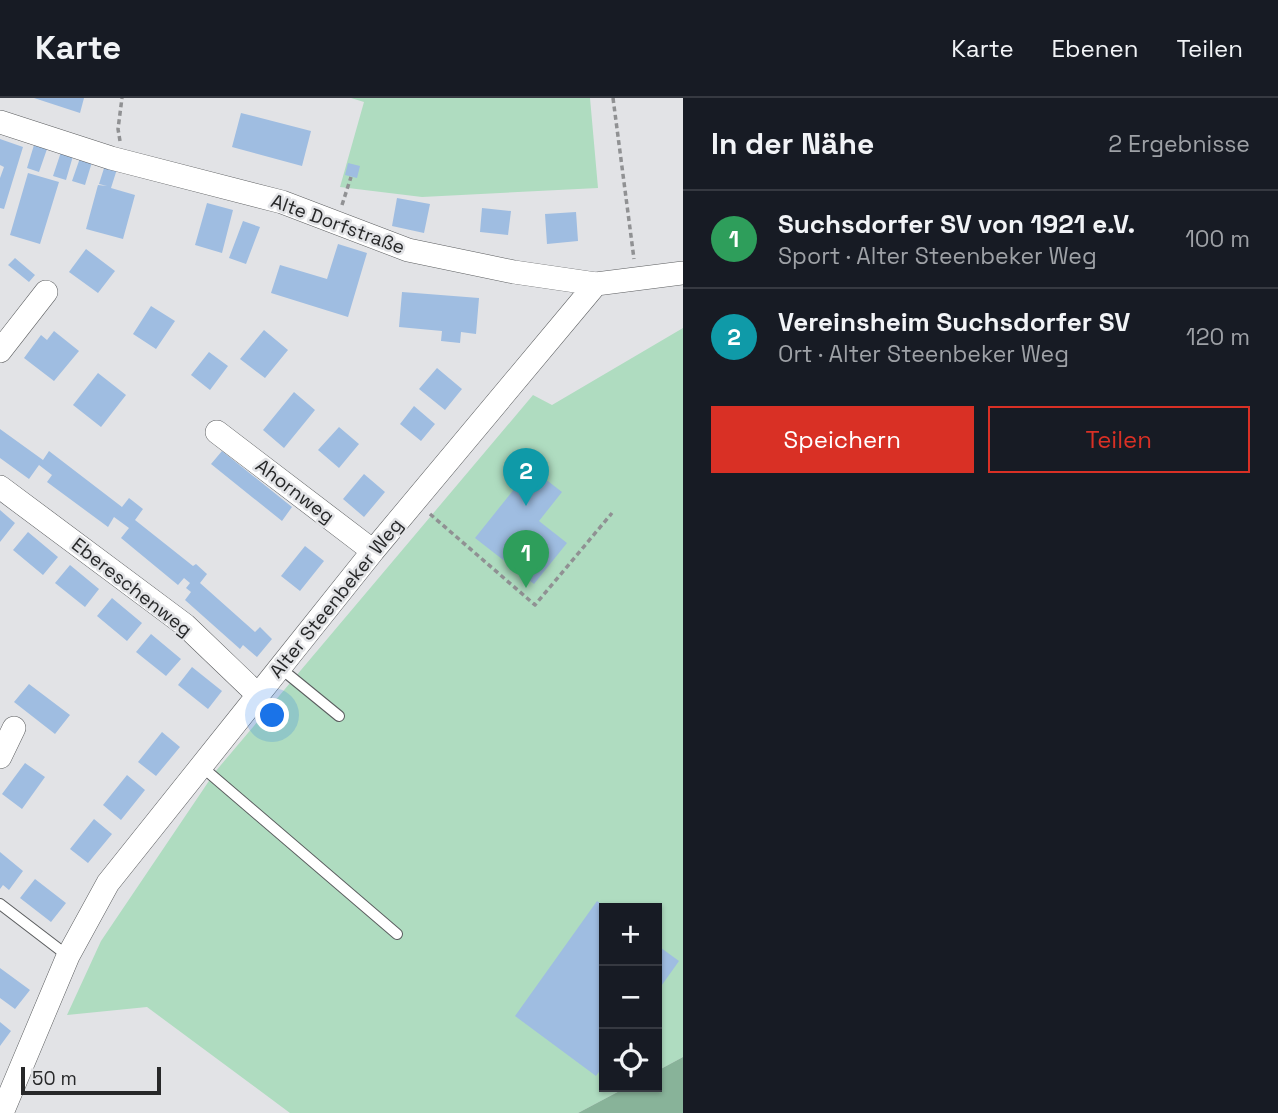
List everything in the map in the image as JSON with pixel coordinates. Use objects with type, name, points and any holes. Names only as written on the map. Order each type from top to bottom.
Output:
[{"type":"street","name":"Alte Dorfstraße","points":[[0,122],[125,162],[282,202],[408,250],[513,272],[596,284],[683,273]]},
{"type":"street","name":"Alter Steenbeker Weg","points":[[2,1113],[68,956],[108,883],[373,551],[596,284]]},
{"type":"street","points":[[0,351],[46,292]]},
{"type":"street","name":"Ahornweg","points":[[217,432],[373,551]]},
{"type":"street","name":"Ebereschenweg","points":[[0,487],[185,625],[257,694]]},
{"type":"street","points":[[0,757],[14,729]]},
{"type":"lane","points":[[279,667],[339,716]]},
{"type":"lane","points":[[201,766],[397,934]]},
{"type":"lane","points":[[0,904],[68,956]]},
{"type":"path","points":[[122,98],[118,129],[125,162]]},
{"type":"path","points":[[613,98],[636,278]]},
{"type":"path","points":[[337,223],[351,177]]},
{"type":"path","points":[[416,501],[535,605],[612,513]]},
{"type":"green space","points":[[351,98],[590,98],[598,188],[422,197],[340,187],[364,102]]},
{"type":"green space","points":[[683,328],[683,1057],[662,1068],[662,903],[599,903],[599,1092],[618,1092],[578,1113],[290,1113],[147,1007],[67,1015],[101,941],[215,772],[533,395],[552,405]]},
{"type":"green space","points":[[683,1057],[683,1113],[578,1113],[618,1092],[662,1092],[662,1068]]},
{"type":"building","points":[[34,98],[84,98],[80,113]]},
{"type":"building","points":[[241,113],[311,131],[302,166],[232,147]]},
{"type":"building","points":[[0,139],[23,147],[4,209],[0,208],[0,178],[4,167],[0,165]]},
{"type":"building","points":[[34,145],[47,149],[39,172],[27,168]]},
{"type":"building","points":[[61,152],[73,156],[66,180],[53,176]]},
{"type":"building","points":[[80,158],[92,162],[85,185],[72,181]]},
{"type":"building","points":[[348,163],[360,166],[357,178],[345,175]]},
{"type":"building","points":[[105,165],[117,169],[111,188],[135,195],[123,239],[86,229],[98,185],[107,186],[99,184]]},
{"type":"building","points":[[28,173],[59,182],[40,244],[10,235]]},
{"type":"building","points":[[397,198],[430,204],[424,233],[392,226]]},
{"type":"building","points":[[207,203],[233,210],[222,253],[195,245]]},
{"type":"building","points":[[482,208],[511,211],[508,235],[480,232]]},
{"type":"building","points":[[576,212],[578,241],[547,244],[545,214]]},
{"type":"building","points":[[243,221],[260,227],[246,264],[229,258]]},
{"type":"building","points":[[338,244],[367,253],[348,317],[271,293],[280,265],[327,279]]},
{"type":"building","points":[[86,249],[115,271],[98,293],[69,272]]},
{"type":"building","points":[[15,258],[35,275],[29,282],[8,265]]},
{"type":"building","points":[[402,292],[479,298],[476,334],[461,332],[460,343],[441,341],[442,331],[399,327]]},
{"type":"building","points":[[151,306],[175,321],[156,349],[133,334]]},
{"type":"building","points":[[264,330],[288,350],[265,378],[240,359]]},
{"type":"building","points":[[54,331],[79,351],[54,381],[24,358],[41,335],[47,340]]},
{"type":"building","points":[[209,352],[228,366],[210,390],[191,375]]},
{"type":"building","points":[[437,368],[462,389],[445,410],[419,389]]},
{"type":"building","points":[[98,373],[126,395],[101,427],[73,405]]},
{"type":"building","points":[[294,392],[315,410],[284,448],[263,430]]},
{"type":"building","points":[[414,406],[435,424],[421,441],[400,424]]},
{"type":"building","points":[[339,427],[359,444],[339,468],[318,450]]},
{"type":"building","points":[[0,429],[43,460],[49,451],[122,507],[129,498],[143,509],[135,520],[193,566],[196,564],[207,574],[200,583],[255,632],[260,627],[272,639],[257,657],[243,645],[240,649],[185,600],[191,592],[186,588],[190,583],[184,578],[178,585],[121,538],[129,528],[114,517],[108,527],[47,482],[52,475],[39,465],[29,479],[0,458]]},
{"type":"building","points":[[222,451],[292,507],[282,521],[211,464]]},
{"type":"building","points":[[531,468],[562,492],[539,521],[567,543],[534,584],[475,538]]},
{"type":"building","points":[[364,474],[385,492],[364,517],[343,499]]},
{"type":"building","points":[[0,510],[15,523],[0,542]]},
{"type":"building","points":[[28,532],[58,557],[43,575],[13,550]]},
{"type":"building","points":[[305,546],[324,561],[300,591],[281,576]]},
{"type":"building","points":[[70,565],[99,589],[85,607],[55,583]]},
{"type":"building","points":[[112,598],[142,623],[127,641],[97,616]]},
{"type":"building","points":[[151,634],[181,659],[166,676],[136,652]]},
{"type":"building","points":[[192,667],[222,691],[208,709],[178,685]]},
{"type":"building","points":[[29,684],[70,715],[55,734],[14,702]]},
{"type":"building","points":[[162,732],[180,747],[156,776],[138,762]]},
{"type":"building","points":[[25,763],[45,777],[22,809],[2,794]]},
{"type":"building","points":[[127,775],[145,790],[121,820],[103,805]]},
{"type":"building","points":[[94,819],[112,834],[88,863],[70,849]]},
{"type":"building","points":[[0,852],[23,871],[9,890],[3,885],[0,889]]},
{"type":"building","points":[[35,879],[66,903],[51,922],[20,898]]},
{"type":"building","points":[[597,901],[600,903],[599,1072],[596,1076],[515,1016]]},
{"type":"building","points":[[662,949],[679,961],[662,985]]},
{"type":"building","points":[[0,968],[30,990],[15,1009],[0,998]]},
{"type":"building","points":[[0,1022],[11,1031],[0,1046]]},
{"type":"place","name":"Vereinsheim Suchsdorfer SV","points":[[526,506]]},
{"type":"place","name":"Suchsdorfer SV von 1921 e.V.","points":[[526,588]]}]
